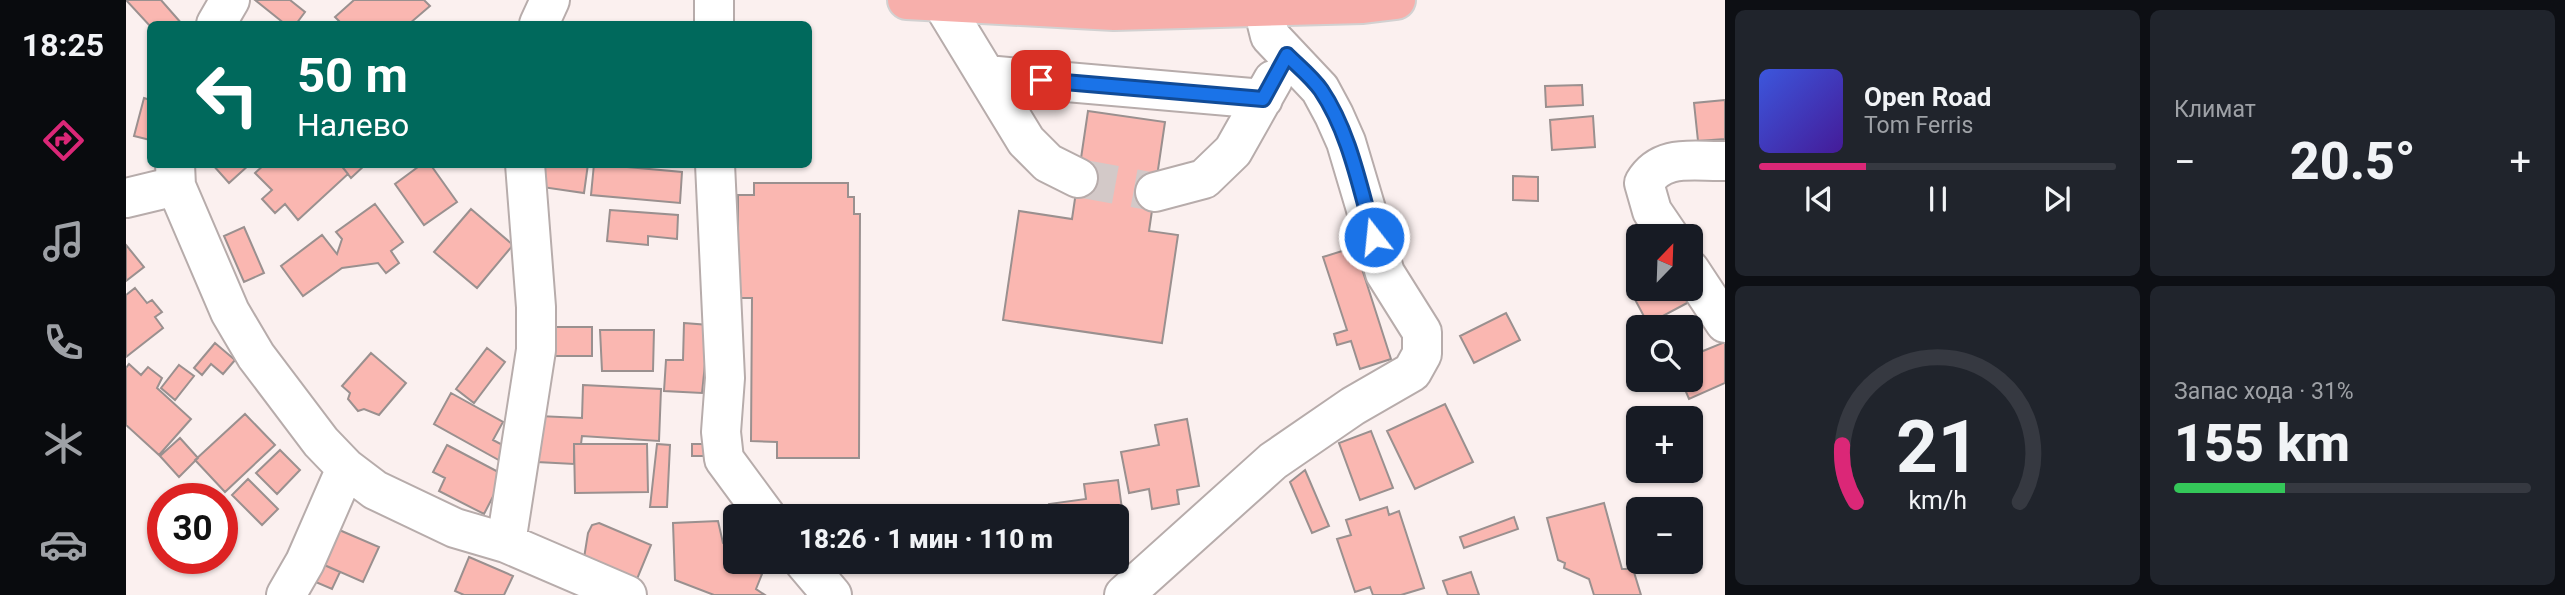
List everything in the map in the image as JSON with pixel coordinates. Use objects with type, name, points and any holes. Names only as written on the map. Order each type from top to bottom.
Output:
[{"type":"main road","points":[[925,2],[1114,11],[1261,3],[1396,0]]},
{"type":"street","points":[[218,21],[230,0]]},
{"type":"street","points":[[540,21],[550,0]]},
{"type":"street","points":[[714,0],[714,21]]},
{"type":"street","points":[[925,2],[986,75],[1026,141],[1048,163],[1078,178]]},
{"type":"street","points":[[1124,595],[1273,461],[1353,405],[1412,372],[1422,354],[1422,332],[1385,274],[1346,142],[1334,114],[1320,89],[1270,36],[1261,3]]},
{"type":"street","points":[[1155,192],[1204,179],[1233,151],[1287,55]]},
{"type":"street","points":[[986,75],[1263,99]]},
{"type":"street","points":[[1661,224],[1652,211],[1644,183],[1652,170],[1664,162],[1725,161]]},
{"type":"street","points":[[506,543],[536,350],[536,307],[525,168]]},
{"type":"street","points":[[715,168],[725,378],[721,432],[724,459],[757,504]]},
{"type":"street","points":[[126,198],[176,175],[230,312],[257,356],[321,442],[346,468],[375,490],[454,528],[506,543],[628,595]]},
{"type":"street","points":[[1703,290],[1725,323]]},
{"type":"street","points":[[286,595],[305,562],[346,468]]},
{"type":"street","points":[[814,574],[832,595]]},
{"type":"building","points":[[126,0],[161,0],[179,21],[147,21]]},
{"type":"building","points":[[255,0],[290,0],[305,12],[298,21],[281,21]]},
{"type":"building","points":[[354,0],[424,0],[430,6],[412,21],[339,21],[335,17]]},
{"type":"building","points":[[1582,85],[1583,105],[1546,107],[1545,86]]},
{"type":"building","points":[[144,98],[147,99],[147,139],[134,136]]},
{"type":"building","points":[[1725,100],[1725,139],[1698,141],[1694,103]]},
{"type":"building","points":[[1088,111],[1165,122],[1149,231],[1178,235],[1162,343],[1003,320],[1019,211],[1072,219]]},
{"type":"building","points":[[1593,116],[1595,147],[1552,150],[1550,120]]},
{"type":"building","points":[[216,168],[246,168],[229,183]]},
{"type":"building","points":[[261,168],[343,168],[348,174],[298,220],[285,204],[275,213],[262,199],[272,190],[255,173]]},
{"type":"building","points":[[343,168],[362,168],[351,178]]},
{"type":"building","points":[[417,168],[433,168],[457,202],[424,225],[395,184]]},
{"type":"building","points":[[544,168],[587,168],[584,193],[542,187]]},
{"type":"building","points":[[594,168],[682,172],[680,203],[591,195]]},
{"type":"building","points":[[1513,176],[1538,177],[1538,201],[1513,200]]},
{"type":"building","points":[[754,183],[848,183],[848,197],[854,197],[854,214],[860,214],[859,458],[777,458],[777,442],[751,441],[752,298],[738,298],[738,195],[754,195]]},
{"type":"building","points":[[375,204],[403,242],[391,251],[399,263],[386,273],[378,263],[342,268],[303,296],[281,266],[322,235],[337,254],[342,239],[336,232]]},
{"type":"building","points":[[471,209],[513,245],[477,288],[434,252]]},
{"type":"building","points":[[610,210],[678,215],[677,239],[648,236],[648,245],[607,241]]},
{"type":"building","points":[[244,227],[264,273],[244,282],[224,236]]},
{"type":"building","points":[[126,245],[144,267],[126,281]]},
{"type":"building","points":[[1355,247],[1391,359],[1360,369],[1351,341],[1337,345],[1334,334],[1347,330],[1323,257]]},
{"type":"building","points":[[135,288],[147,303],[152,300],[162,312],[155,317],[163,328],[126,357],[126,295]]},
{"type":"building","points":[[1636,301],[1689,302],[1665,315],[1643,315]]},
{"type":"building","points":[[1506,313],[1520,340],[1474,363],[1460,336]]},
{"type":"building","points":[[684,323],[709,325],[702,393],[664,391],[666,360],[683,360]]},
{"type":"building","points":[[555,327],[592,327],[592,356],[554,356]]},
{"type":"building","points":[[600,330],[654,330],[653,371],[602,371]]},
{"type":"building","points":[[1725,342],[1725,383],[1689,399],[1686,392],[1703,392],[1703,351]]},
{"type":"building","points":[[215,343],[235,360],[223,374],[211,364],[202,375],[194,368]]},
{"type":"building","points":[[487,348],[505,362],[474,403],[456,389]]},
{"type":"building","points":[[371,353],[406,383],[379,415],[364,409],[358,411],[348,399],[350,393],[342,386]]},
{"type":"building","points":[[129,364],[141,375],[148,367],[162,378],[157,388],[191,419],[159,455],[126,425],[126,368]]},
{"type":"building","points":[[179,365],[194,376],[175,400],[161,388]]},
{"type":"building","points":[[583,385],[661,389],[659,441],[582,436],[581,444],[574,444],[574,464],[537,462],[539,416],[582,418]]},
{"type":"building","points":[[451,393],[503,422],[493,440],[512,450],[504,463],[434,424]]},
{"type":"building","points":[[1445,404],[1473,462],[1415,489],[1387,431]]},
{"type":"building","points":[[245,414],[275,445],[235,483],[217,483],[195,460]]},
{"type":"building","points":[[1187,419],[1199,486],[1177,490],[1179,504],[1152,509],[1149,489],[1129,493],[1121,452],[1159,445],[1155,425]]},
{"type":"building","points":[[1371,431],[1393,488],[1360,500],[1339,443]]},
{"type":"building","points":[[180,438],[198,458],[179,477],[160,456]]},
{"type":"building","points":[[574,444],[647,444],[648,492],[575,493]]},
{"type":"building","points":[[657,444],[670,445],[667,507],[650,507]]},
{"type":"building","points":[[692,444],[707,444],[707,456],[692,456]]},
{"type":"building","points":[[447,445],[504,475],[484,514],[439,491],[445,478],[433,472]]},
{"type":"building","points":[[280,450],[300,470],[277,494],[256,473]]},
{"type":"building","points":[[1305,470],[1329,526],[1312,533],[1290,482]]},
{"type":"building","points":[[248,479],[278,509],[262,525],[238,501],[238,489]]},
{"type":"building","points":[[1118,480],[1121,504],[1049,504],[1086,499],[1084,484]]},
{"type":"building","points":[[1604,503],[1622,569],[1626,569],[1626,574],[1635,574],[1641,595],[1594,595],[1589,579],[1564,568],[1565,563],[1558,560],[1547,518]]},
{"type":"building","points":[[1387,507],[1389,515],[1399,511],[1424,588],[1401,595],[1373,595],[1370,587],[1355,592],[1337,539],[1351,535],[1346,520]]},
{"type":"building","points":[[1514,517],[1518,529],[1464,548],[1460,537]]},
{"type":"building","points":[[718,521],[723,543],[723,574],[762,574],[756,589],[765,595],[714,595],[675,580],[673,523]]},
{"type":"building","points":[[599,523],[651,545],[637,579],[584,558],[588,533],[592,525]]},
{"type":"building","points":[[337,529],[379,547],[363,582],[322,564]]},
{"type":"building","points":[[469,557],[513,576],[504,595],[464,595],[455,591]]},
{"type":"building","points":[[322,564],[340,572],[332,589],[304,577]]},
{"type":"building","points":[[1471,572],[1479,595],[1448,595],[1443,581]]},
{"type":"tunnel","points":[[1078,178],[1155,192]]},
{"type":"route","points":[[1041,80],[1263,99],[1287,55],[1320,89],[1334,114],[1346,142],[1374,237]]}]
